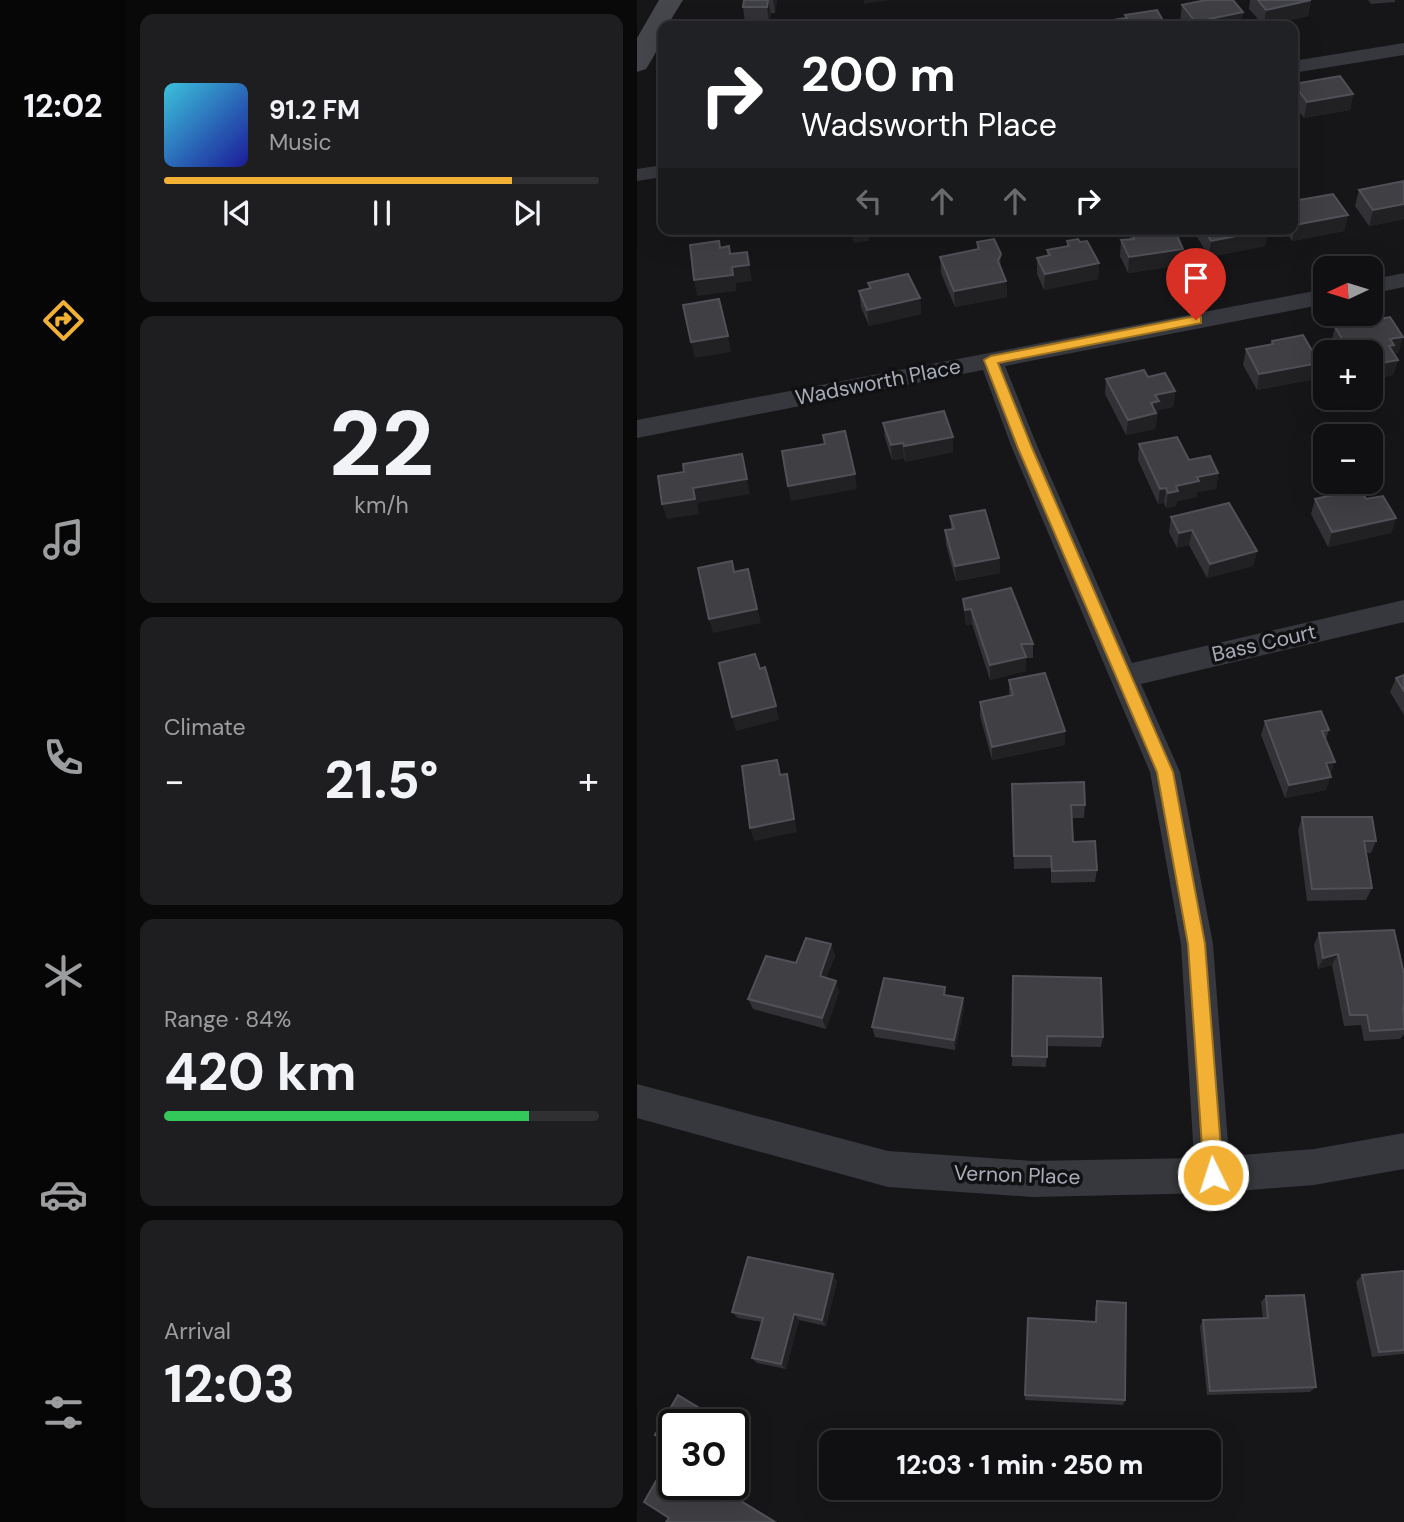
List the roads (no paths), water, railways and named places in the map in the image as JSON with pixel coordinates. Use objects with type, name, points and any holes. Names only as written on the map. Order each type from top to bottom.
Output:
[{"type":"street","points":[[637,64],[671,0]]},
{"type":"street","points":[[1298,66],[1404,49]]},
{"type":"street","points":[[637,175],[658,172]]},
{"type":"street","points":[[1383,284],[1404,280]]},
{"type":"street","name":"Wadsworth Place","points":[[637,429],[1313,298]]},
{"type":"street","points":[[991,360],[1025,448],[1165,772],[1196,944],[1213,1175]]},
{"type":"street","name":"Bass Court","points":[[1125,676],[1404,611]]},
{"type":"street","name":"Vernon Place","points":[[637,1101],[888,1169],[1033,1179],[1213,1175],[1314,1167],[1404,1151]]}]
